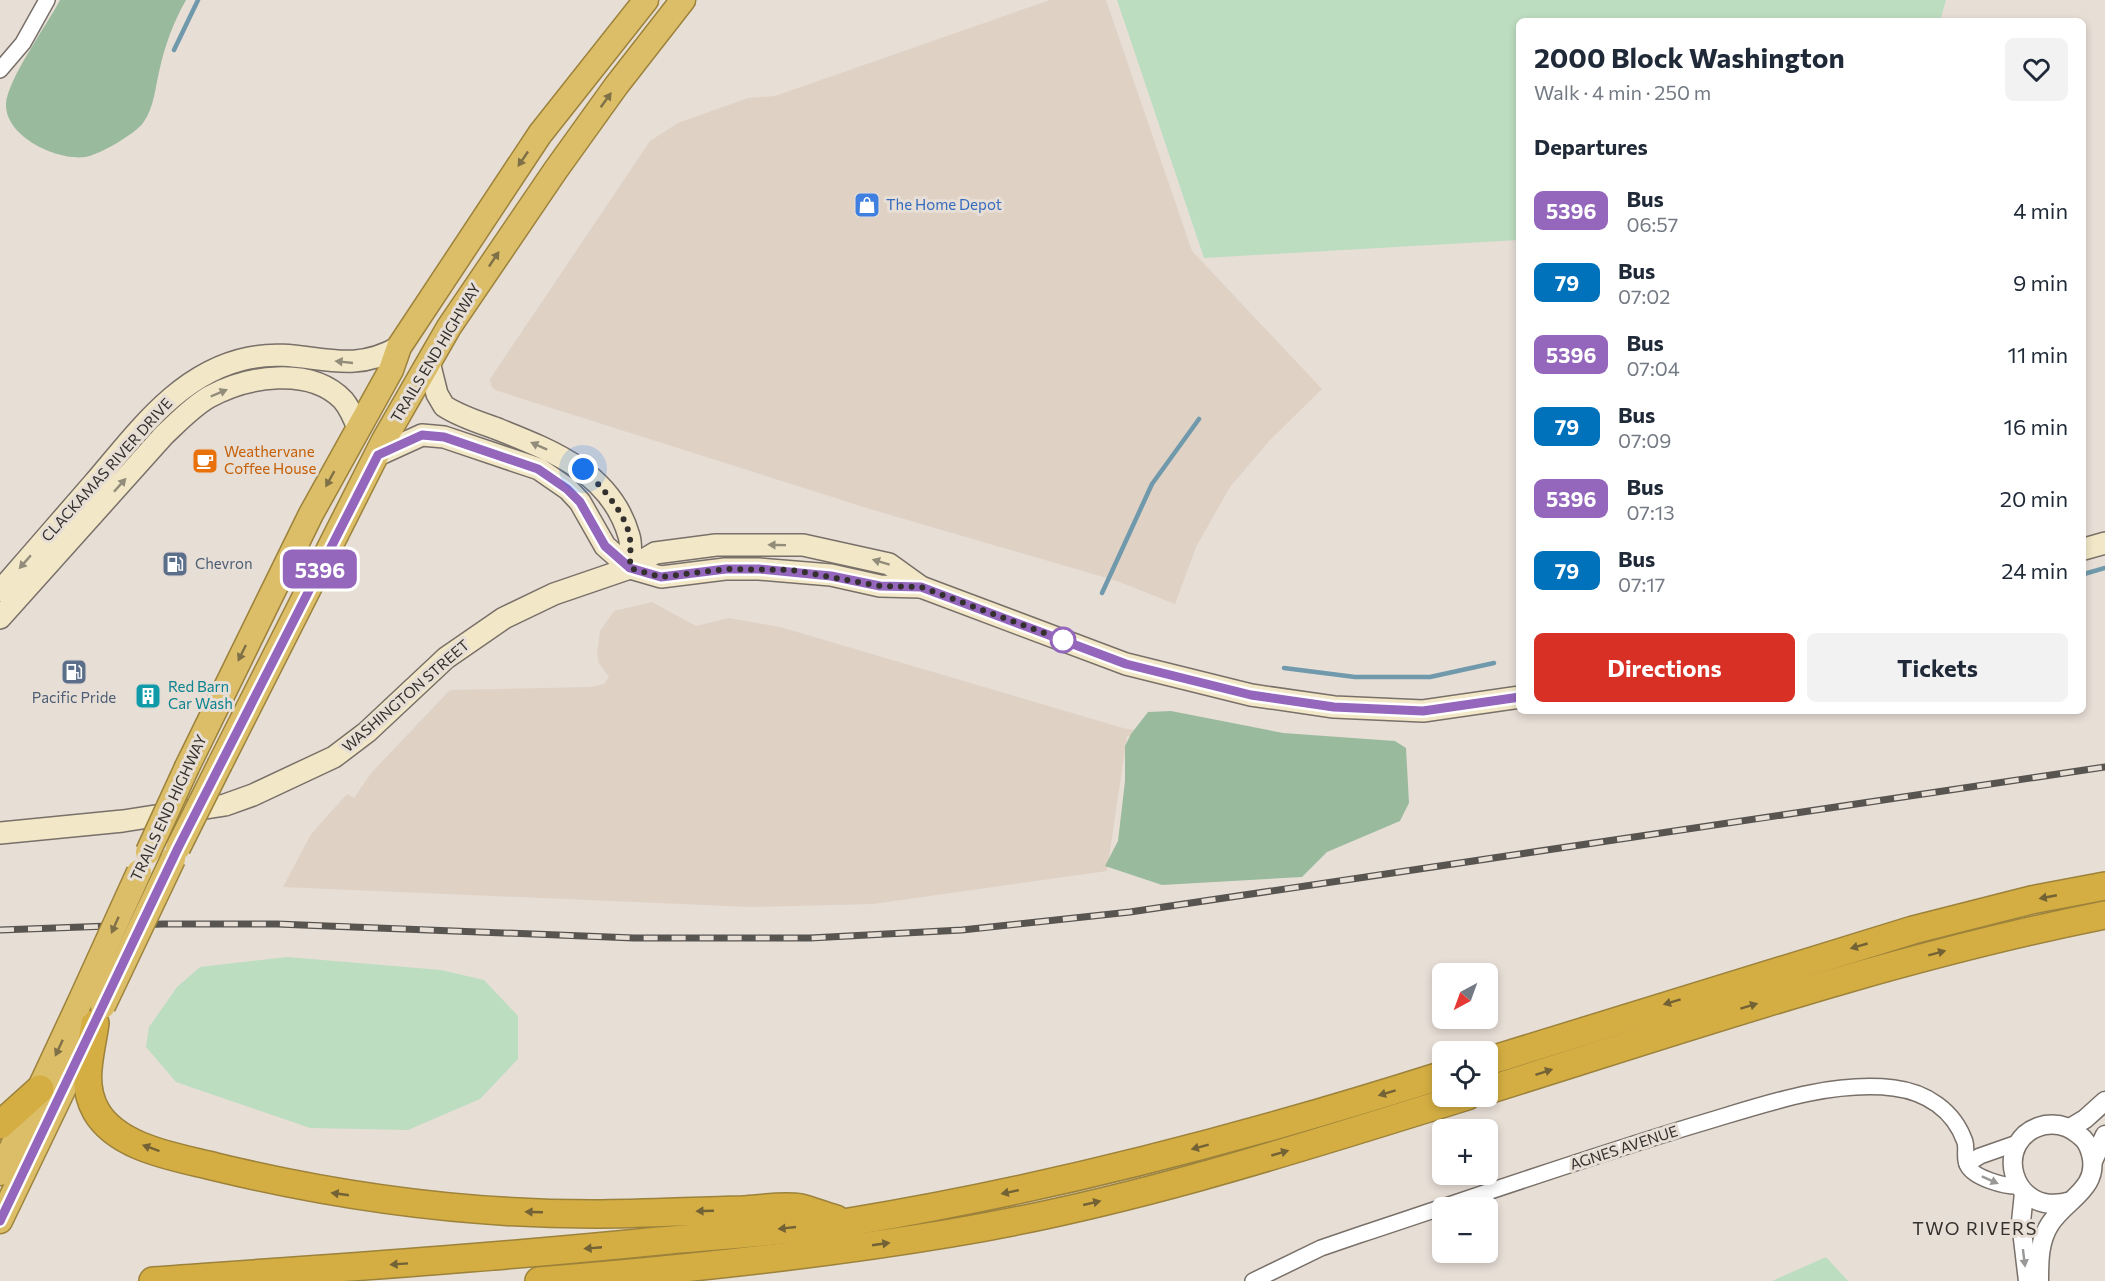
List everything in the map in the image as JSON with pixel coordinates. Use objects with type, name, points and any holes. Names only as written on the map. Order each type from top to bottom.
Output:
[{"type":"highway","name":"TRAILS END HIGHWAY","points":[[0,1173],[40,1089],[92,1012],[143,862],[305,524],[391,370],[399,347],[540,134],[646,0]]},
{"type":"highway","name":"TRAILS END HIGHWAY","points":[[1,1219],[92,1012],[176,854],[384,440],[429,362],[493,260],[616,86],[683,0]]},
{"type":"highway","points":[[1498,1058],[1913,930],[2031,900],[2105,886]]},
{"type":"highway","points":[[1498,1087],[1833,981],[1943,951],[2105,915]]},
{"type":"highway","points":[[92,1012],[86,1075],[89,1095],[97,1112],[109,1127],[125,1138],[190,1161],[331,1193],[405,1204],[476,1210],[592,1214],[799,1208],[845,1222]]},
{"type":"highway","points":[[153,1281],[464,1260],[845,1222],[969,1200],[1138,1164],[1255,1132],[1432,1078]]},
{"type":"highway","points":[[0,1125],[40,1089]]},
{"type":"highway","points":[[538,1281],[712,1266],[952,1233],[1157,1188],[1432,1106]]},
{"type":"highway","points":[[697,1281],[824,1252]]},
{"type":"main road","name":"CLACKAMAS RIVER DRIVE","points":[[0,591],[157,410],[204,375],[227,363],[251,357],[274,354],[357,363],[382,356],[399,347]]},
{"type":"main road","points":[[429,362],[437,394],[444,406],[558,455],[583,469],[595,480],[621,518],[630,537],[630,568]]},
{"type":"main road","name":"CLACKAMAS RIVER DRIVE","points":[[0,618],[164,435],[190,409],[211,396],[253,381],[301,379],[325,386],[336,394],[351,412],[358,428]]},
{"type":"main road","points":[[378,455],[422,435],[444,437],[538,469],[560,483],[580,502],[605,546],[630,568],[661,577],[726,569],[792,570],[880,586],[921,587],[1126,664],[1251,695],[1334,707],[1423,711],[1516,698]]},
{"type":"main road","points":[[2086,548],[2105,543]]},
{"type":"main road","name":"WASHINGTON STREET","points":[[0,833],[123,821],[225,805],[291,779],[334,757],[367,732],[446,658],[504,618],[554,594],[630,568]]},
{"type":"street","points":[[2,63],[23,43],[47,0]]},
{"type":"street","name":"AGNES AVENUE","points":[[1253,1281],[1321,1248],[1652,1138],[1783,1101],[1841,1089],[1892,1088],[1913,1091],[1936,1101],[1958,1127],[1965,1144],[1966,1164]]},
{"type":"street","points":[[2070,1128],[2085,1119],[2105,1101]]},
{"type":"street","points":[[2028,1281],[2021,1222],[2021,1189],[2013,1164],[2020,1142],[2027,1134],[2048,1125],[2070,1128],[2090,1147],[2093,1161]]},
{"type":"street","points":[[2039,1281],[2039,1258],[2044,1237],[2059,1212],[2088,1184],[2093,1161],[2105,1135]]},
{"type":"street","points":[[2020,1142],[1980,1156],[1966,1164],[1972,1172],[2007,1187],[2021,1189],[2046,1204],[2071,1201]]},
{"type":"shaded area","points":[[1050,0],[1106,0],[1192,251],[1322,389],[1270,440],[1230,487],[1196,547],[1175,604],[1117,581],[870,509],[495,390],[491,386],[490,379],[650,141],[678,123],[748,98],[775,96]]},
{"type":"shaded area","points":[[652,602],[696,626],[729,618],[780,627],[1143,732],[1142,738],[1127,736],[1107,871],[873,904],[751,907],[283,887],[310,836],[319,825],[347,794],[354,798],[372,772],[450,690],[590,687],[604,684],[609,677],[599,663],[597,654],[600,631],[614,611]]},
{"type":"green space","points":[[60,0],[186,0],[167,43],[147,117],[133,133],[85,157],[61,155],[48,151],[23,136],[8,116],[6,104],[20,67]]},
{"type":"green space","points":[[1117,0],[1946,0],[1941,18],[1516,18],[1516,240],[1204,258]]},
{"type":"green space","points":[[1171,711],[1283,733],[1395,741],[1406,748],[1409,803],[1400,821],[1327,852],[1302,877],[1162,885],[1105,866],[1118,841],[1125,781],[1125,746],[1148,712]]},
{"type":"green space","points":[[287,957],[441,970],[484,980],[518,1016],[518,1059],[480,1099],[408,1130],[310,1128],[176,1082],[146,1047],[149,1027],[177,987],[200,967]]},
{"type":"green space","points":[[1826,1257],[1848,1281],[1772,1281]]},
{"type":"waterway","points":[[174,50],[198,0]]},
{"type":"waterway","points":[[1102,593],[1152,484],[1199,419]]},
{"type":"waterway","points":[[2086,573],[2105,568]]},
{"type":"waterway","points":[[1284,668],[1355,677],[1430,677],[1494,663]]},
{"type":"railway","points":[[0,930],[163,924],[277,924],[634,938],[810,938],[962,930],[1130,912],[2105,767]]},
{"type":"bus line","name":"5396","points":[[0,1221],[178,848],[378,455],[422,435],[444,437],[538,469],[552,477],[580,502],[595,524],[605,546],[630,568],[661,577],[726,569],[792,570],[880,586],[921,587],[1150,671],[1251,695],[1334,707],[1423,711],[1516,698]]},
{"type":"place","name":"The Home Depot","points":[[867,205]]},
{"type":"place","name":"Weathervane Coffee House","points":[[205,461]]},
{"type":"place","name":"Chevron","points":[[175,564]]},
{"type":"place","name":"Pacific Pride","points":[[74,672]]},
{"type":"place","name":"Red Barn Car Wash","points":[[148,696]]},
{"type":"district","name":"TWO RIVERS","points":[[1975,1229]]},
{"type":"route","points":[[583,469],[608,496],[621,518],[630,537],[630,568],[661,577],[726,569],[792,570],[880,586],[921,587],[1063,640]]}]
